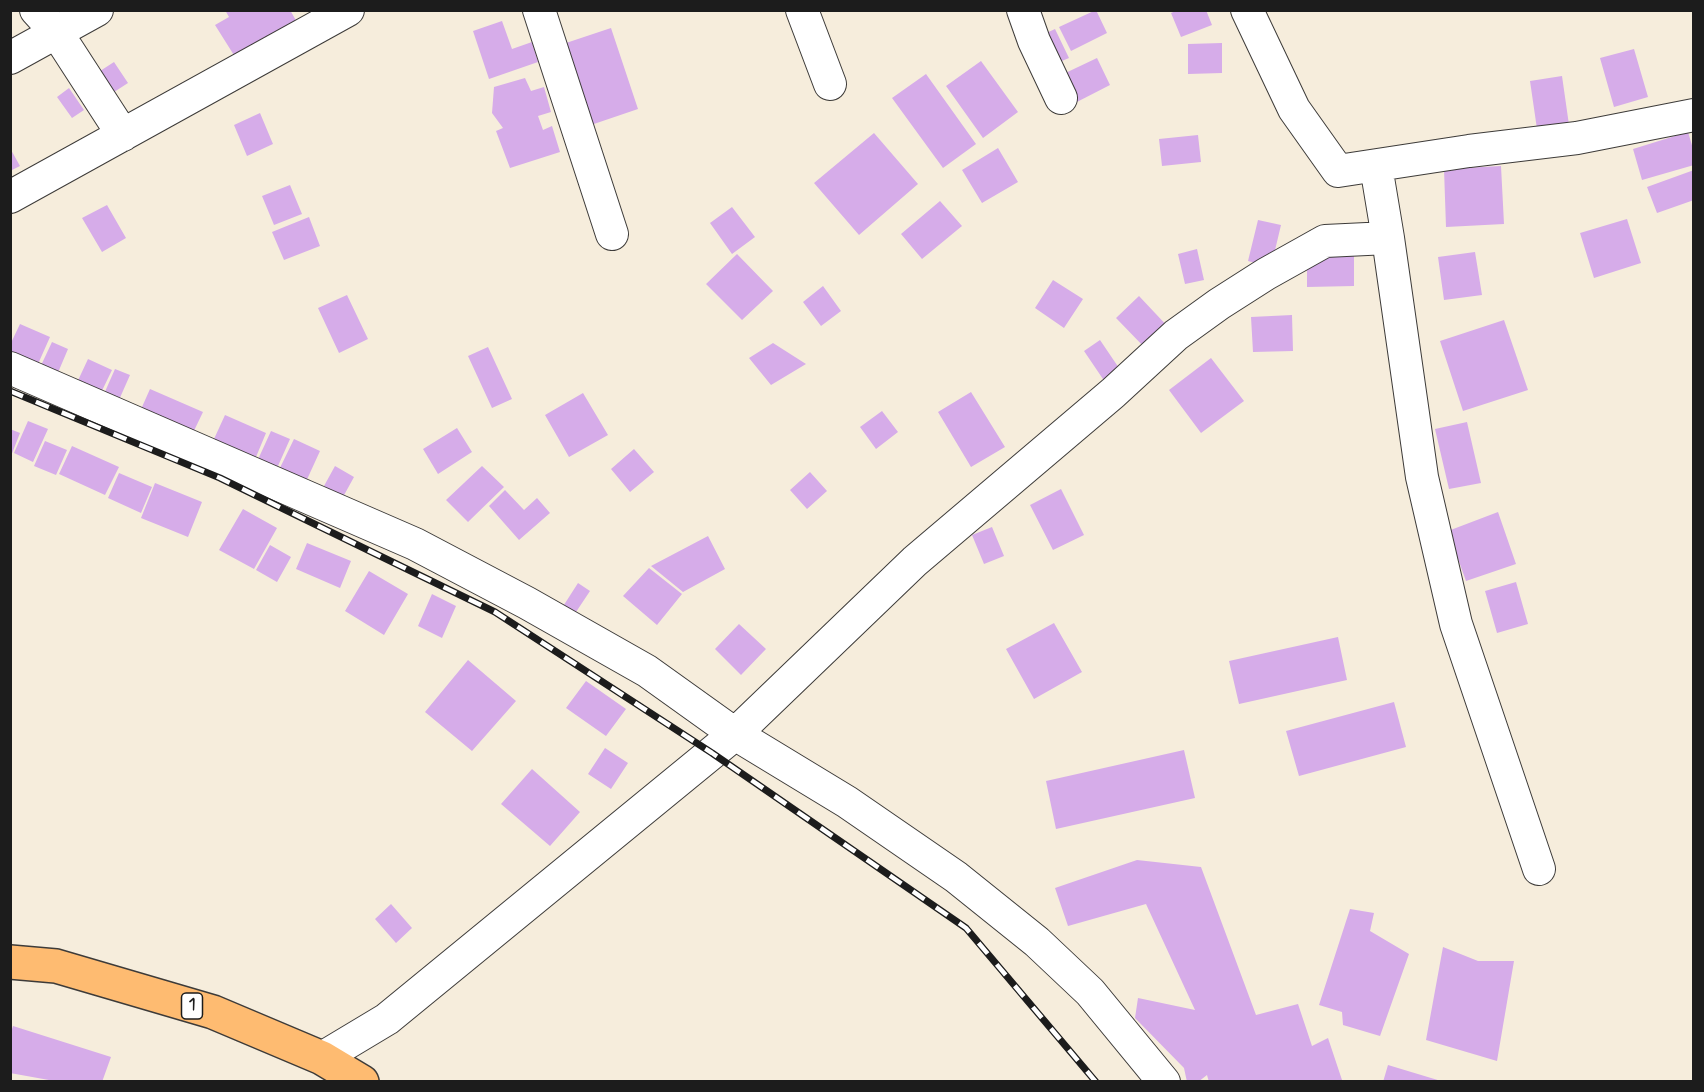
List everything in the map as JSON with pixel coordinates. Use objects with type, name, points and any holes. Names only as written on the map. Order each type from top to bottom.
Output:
[{"type":"highway","name":"1","points":[[10,962],[56,966],[213,1012],[322,1058],[362,1082]]},
{"type":"street","points":[[36,10],[57,33],[123,135]]},
{"type":"street","points":[[10,58],[97,10]]},
{"type":"street","points":[[10,197],[348,10]]},
{"type":"street","points":[[538,10],[612,234]]},
{"type":"street","points":[[802,10],[830,84]]},
{"type":"street","points":[[1023,10],[1034,41],[1062,98]]},
{"type":"street","points":[[1246,10],[1294,109],[1338,171],[1469,151],[1577,138],[1694,115]]},
{"type":"street","points":[[1376,166],[1422,477],[1456,624],[1539,869]]},
{"type":"street","points":[[322,1058],[387,1019],[735,734],[915,561],[1113,393],[1176,335],[1266,274],[1325,241],[1388,238]]},
{"type":"street","points":[[10,368],[415,544],[527,603],[647,671],[735,734],[847,802],[938,865],[1037,942],[1090,992],[1164,1082]]},
{"type":"building","points":[[225,10],[290,10],[298,24],[237,60],[215,25],[229,17]]},
{"type":"building","points":[[1096,10],[1107,33],[1071,51],[1059,27]]},
{"type":"building","points":[[1178,10],[1206,10],[1212,25],[1181,37],[1171,13]]},
{"type":"building","points":[[502,21],[512,49],[532,42],[538,62],[489,79],[473,31]]},
{"type":"building","points":[[611,28],[638,109],[588,126],[560,45]]},
{"type":"building","points":[[1055,29],[1069,58],[1052,65],[1038,37]]},
{"type":"building","points":[[1222,43],[1222,73],[1188,74],[1188,44]]},
{"type":"building","points":[[1634,49],[1648,97],[1614,107],[1600,58]]},
{"type":"building","points":[[1097,58],[1110,85],[1071,105],[1057,77]]},
{"type":"building","points":[[981,61],[1018,112],[983,138],[946,86]]},
{"type":"building","points":[[114,62],[128,83],[111,94],[97,73]]},
{"type":"building","points":[[926,74],[976,144],[943,168],[892,98]]},
{"type":"building","points":[[1562,76],[1569,125],[1537,129],[1530,81]]},
{"type":"building","points":[[525,78],[531,91],[544,87],[551,112],[538,116],[543,130],[552,126],[560,152],[510,168],[496,131],[503,128],[492,113],[494,87]]},
{"type":"building","points":[[69,88],[84,110],[72,118],[57,97]]},
{"type":"building","points":[[260,113],[273,144],[247,156],[234,125]]},
{"type":"building","points":[[1688,132],[1694,152],[1694,165],[1642,180],[1633,149]]},
{"type":"building","points":[[874,133],[918,184],[859,235],[814,183]]},
{"type":"building","points":[[1198,135],[1201,162],[1162,166],[1159,139]]},
{"type":"building","points":[[10,148],[20,166],[10,171]]},
{"type":"building","points":[[998,148],[1018,182],[982,203],[962,170]]},
{"type":"building","points":[[1501,166],[1504,224],[1446,227],[1444,169]]},
{"type":"building","points":[[1694,170],[1694,200],[1657,213],[1647,187]]},
{"type":"building","points":[[290,185],[302,214],[274,225],[262,196]]},
{"type":"building","points":[[940,201],[962,226],[922,259],[901,234]]},
{"type":"building","points":[[107,205],[126,238],[102,252],[82,218]]},
{"type":"building","points":[[732,207],[755,237],[732,254],[710,223]]},
{"type":"building","points":[[309,217],[320,246],[284,260],[272,232]]},
{"type":"building","points":[[1627,219],[1641,263],[1594,278],[1580,233]]},
{"type":"building","points":[[1258,220],[1281,225],[1271,267],[1248,261]]},
{"type":"building","points":[[1197,249],[1204,280],[1185,284],[1178,254]]},
{"type":"building","points":[[1475,252],[1482,295],[1444,300],[1438,257]]},
{"type":"building","points":[[1354,253],[1354,286],[1307,287],[1307,254]]},
{"type":"building","points":[[737,254],[773,291],[742,320],[706,284]]},
{"type":"building","points":[[1053,280],[1083,299],[1064,328],[1035,308]]},
{"type":"building","points":[[823,286],[841,311],[821,326],[803,302]]},
{"type":"building","points":[[347,295],[368,339],[339,353],[318,308]]},
{"type":"building","points":[[1139,296],[1171,330],[1148,351],[1116,318]]},
{"type":"building","points":[[1292,315],[1293,351],[1253,352],[1251,317]]},
{"type":"building","points":[[1504,320],[1528,390],[1463,411],[1440,341]]},
{"type":"building","points":[[20,324],[50,337],[34,373],[10,363],[10,345]]},
{"type":"building","points":[[1100,340],[1121,371],[1105,382],[1084,351]]},
{"type":"building","points":[[52,342],[68,349],[54,382],[37,374]]},
{"type":"building","points":[[773,343],[806,364],[771,385],[749,358]]},
{"type":"building","points":[[488,347],[512,399],[492,408],[468,356]]},
{"type":"building","points":[[1211,358],[1244,401],[1201,433],[1169,390]]},
{"type":"building","points":[[88,359],[112,370],[98,399],[74,389]]},
{"type":"building","points":[[115,369],[130,375],[115,409],[100,403]]},
{"type":"building","points":[[150,389],[203,412],[190,439],[138,416]]},
{"type":"building","points":[[971,392],[1005,447],[971,467],[938,412]]},
{"type":"building","points":[[583,393],[608,435],[569,457],[545,415]]},
{"type":"building","points":[[882,411],[898,432],[876,449],[860,427]]},
{"type":"building","points":[[225,415],[266,433],[256,457],[214,439]]},
{"type":"building","points":[[28,421],[48,429],[33,462],[14,453]]},
{"type":"building","points":[[1467,422],[1481,483],[1449,489],[1435,429]]},
{"type":"building","points":[[457,428],[472,452],[438,474],[423,449]]},
{"type":"building","points":[[10,429],[20,433],[11,456],[10,456]]},
{"type":"building","points":[[271,431],[290,439],[274,475],[255,466]]},
{"type":"building","points":[[294,439],[320,451],[304,486],[277,474]]},
{"type":"building","points":[[45,441],[67,450],[56,475],[34,466]]},
{"type":"building","points":[[72,446],[119,467],[105,495],[59,474]]},
{"type":"building","points":[[634,449],[654,472],[630,492],[611,469]]},
{"type":"building","points":[[335,466],[354,477],[343,497],[324,486]]},
{"type":"building","points":[[482,466],[504,487],[468,522],[446,500]]},
{"type":"building","points":[[810,472],[827,491],[807,509],[790,490]]},
{"type":"building","points":[[119,473],[152,487],[141,513],[108,498]]},
{"type":"building","points":[[155,483],[202,502],[188,537],[141,518]]},
{"type":"building","points":[[1061,489],[1084,535],[1053,550],[1030,505]]},
{"type":"building","points":[[505,490],[524,510],[537,498],[550,513],[519,540],[489,506]]},
{"type":"building","points":[[243,509],[277,528],[254,569],[219,550]]},
{"type":"building","points":[[1498,512],[1516,564],[1466,581],[1448,531]]},
{"type":"building","points":[[992,527],[1004,556],[984,564],[972,535]]},
{"type":"building","points":[[708,536],[725,569],[683,592],[651,566]]},
{"type":"building","points":[[307,543],[351,561],[340,588],[296,569]]},
{"type":"building","points":[[270,545],[291,557],[277,582],[256,570]]},
{"type":"building","points":[[649,568],[682,594],[657,625],[623,596]]},
{"type":"building","points":[[369,571],[408,594],[384,635],[345,611]]},
{"type":"building","points":[[1516,582],[1528,624],[1497,633],[1485,591]]},
{"type":"building","points":[[578,583],[590,591],[574,615],[562,608]]},
{"type":"building","points":[[432,594],[456,606],[442,638],[418,626]]},
{"type":"building","points":[[1054,623],[1082,672],[1034,699],[1006,649]]},
{"type":"building","points":[[739,624],[766,649],[741,675],[715,649]]},
{"type":"building","points":[[1338,637],[1347,680],[1239,704],[1229,661]]},
{"type":"building","points":[[468,660],[516,701],[472,751],[425,712]]},
{"type":"building","points":[[586,681],[626,709],[606,736],[566,708]]},
{"type":"building","points":[[1394,702],[1406,747],[1299,776],[1286,731]]},
{"type":"building","points":[[605,748],[628,763],[611,789],[588,774]]},
{"type":"building","points":[[1184,750],[1195,798],[1056,829],[1046,781]]},
{"type":"building","points":[[532,769],[580,812],[550,846],[501,804]]},
{"type":"building","points":[[1137,860],[1201,867],[1256,1015],[1298,1004],[1312,1046],[1328,1038],[1342,1080],[1209,1082],[1207,1075],[1198,1082],[1187,1082],[1184,1068],[1135,1018],[1138,998],[1195,1010],[1146,904],[1068,926],[1055,888]]},
{"type":"building","points":[[391,904],[412,928],[396,943],[375,919]]},
{"type":"building","points":[[1350,909],[1374,913],[1370,931],[1409,954],[1380,1036],[1343,1025],[1342,1012],[1319,1005]]},
{"type":"building","points":[[1443,947],[1478,961],[1514,961],[1497,1061],[1426,1040]]},
{"type":"building","points":[[13,1026],[111,1057],[102,1082],[60,1082],[10,1073],[10,1035]]},
{"type":"building","points":[[1388,1065],[1441,1081],[1441,1082],[1383,1082]]},
{"type":"railway","points":[[10,391],[220,478],[495,612],[712,753],[966,928],[1096,1082]]}]
